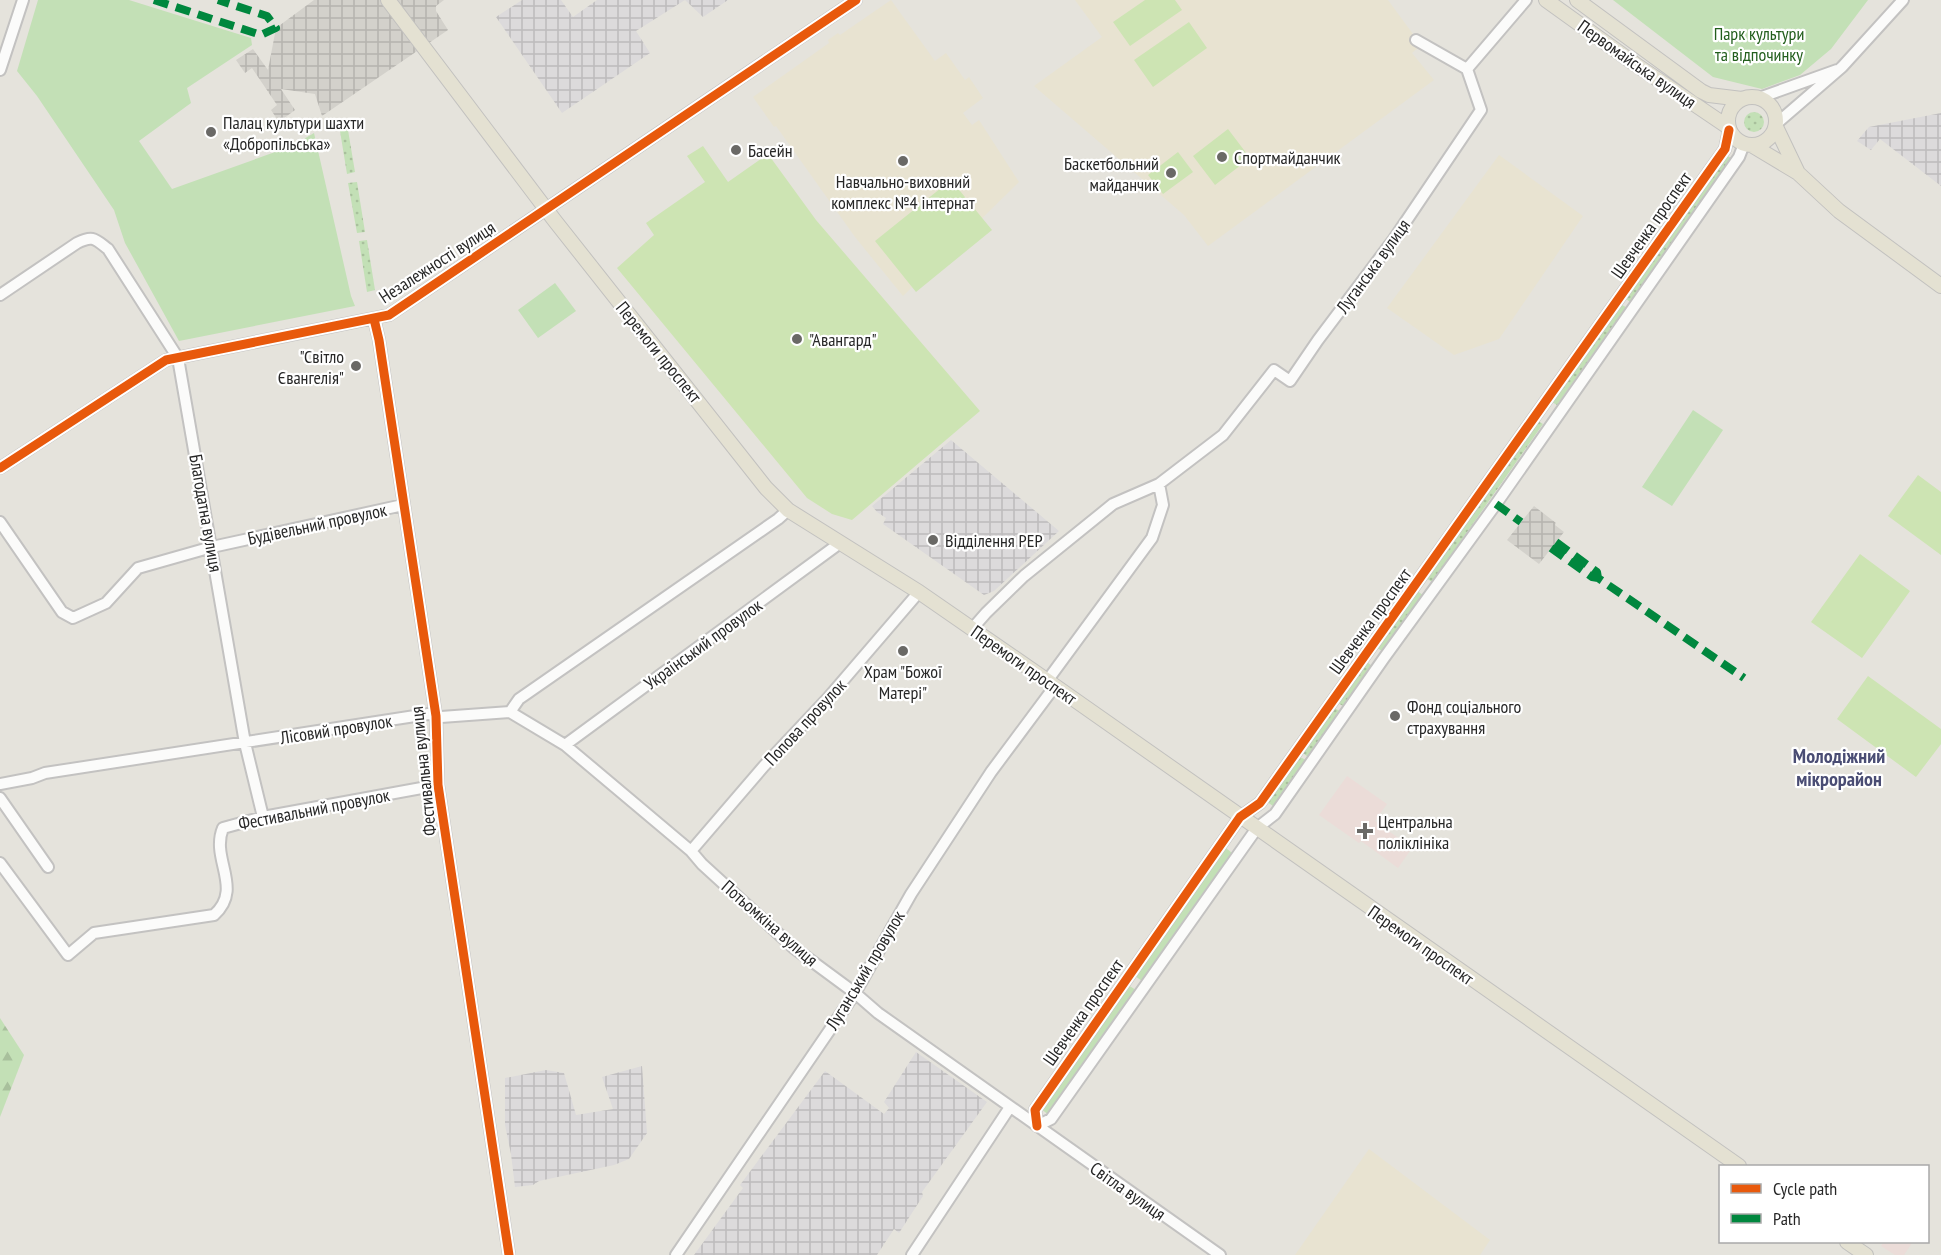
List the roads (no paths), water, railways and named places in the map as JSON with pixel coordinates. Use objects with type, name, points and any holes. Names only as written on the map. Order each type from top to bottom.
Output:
[{"type":"main road","name":"Перемоги проспект","points":[[388,0],[546,210],[766,488],[788,510],[919,592],[1051,683],[1736,1165]]},
{"type":"main road","name":"Первомайська вулиця","points":[[1546,0],[1729,128]]},
{"type":"main road","name":"Первомайська вулиця","points":[[1577,0],[1701,91],[1709,95],[1742,99]]},
{"type":"main road","points":[[1798,173],[1776,125],[1773,108],[1759,98],[1750,97],[1742,99],[1733,106],[1728,116],[1729,128],[1734,138],[1798,173],[1839,211],[1941,286]]},
{"type":"main road","points":[[1749,145],[1762,143],[1769,138],[1776,125]]},
{"type":"main road","points":[[1848,1243],[1866,1255]]},
{"type":"street","points":[[0,70],[23,0]]},
{"type":"street","name":"Незалежності вулиця","points":[[0,468],[166,360],[389,315],[856,0]]},
{"type":"street","points":[[1416,40],[1467,69],[1526,0]]},
{"type":"street","points":[[1776,125],[1842,67],[1903,0]]},
{"type":"street","points":[[1759,98],[1842,67]]},
{"type":"street","name":"Луганська вулиця","points":[[972,629],[1024,576],[1113,504],[1159,484],[1223,435],[1274,370],[1290,381],[1394,239],[1481,110],[1467,69]]},
{"type":"street","name":"Шевченка проспект","points":[[1729,128],[1725,149],[1420,581],[1260,803],[1240,817],[1035,1110],[1037,1126],[1051,1119],[1257,828],[1275,814],[1749,145]]},
{"type":"street","name":"Благодатна вулиця","points":[[0,295],[77,243],[88,237],[94,238],[108,249],[178,358],[245,743],[263,817]]},
{"type":"street","name":"Фестивальна вулиця","points":[[374,319],[379,339],[436,716],[438,784],[509,1255]]},
{"type":"street","points":[[1051,683],[1152,538],[1163,505],[1159,484]]},
{"type":"street","name":"Будівельний провулок","points":[[0,522],[62,612],[73,618],[106,603],[138,568],[212,547],[403,505]]},
{"type":"street","points":[[510,712],[519,699],[788,510]]},
{"type":"street","name":"Український провулок","points":[[565,745],[840,543]]},
{"type":"street","name":"Попова провулок","points":[[691,851],[919,592]]},
{"type":"street","name":"Луганський провулок","points":[[676,1255],[855,993],[911,894],[1051,683]]},
{"type":"street","name":"Лісовий провулок","points":[[0,784],[32,778],[45,772],[428,714],[436,716],[510,712]]},
{"type":"street","name":"Потьомкіна вулиця","points":[[510,712],[565,745],[691,851],[702,864],[794,948],[879,1013],[1037,1126]]},
{"type":"street","name":"Фестивальний провулок","points":[[0,863],[68,955],[94,933],[214,915],[223,907],[228,893],[219,838],[223,828],[263,817],[438,784]]},
{"type":"street","points":[[0,798],[48,867]]},
{"type":"street","points":[[912,1255],[1010,1107]]},
{"type":"street","name":"Світла вулиця","points":[[1037,1126],[1220,1255]]},
{"type":"place","name":"Палац культури шахти «Добропільська»","points":[[211,132]]},
{"type":"place","name":"Басейн","points":[[736,150]]},
{"type":"place","name":"Спортмайданчик","points":[[1222,157]]},
{"type":"place","name":"Навчально-виховний комплекс №4 інтернат","points":[[903,161]]},
{"type":"place","name":"Баскетбольний майданчик","points":[[1171,173]]},
{"type":"place","name":"\"Авангард\"","points":[[797,339]]},
{"type":"place","name":"\"Світло Євангелія\"","points":[[356,366]]},
{"type":"place","name":"Відділення РЕР","points":[[933,540]]},
{"type":"place","name":"Храм \"Божої Матері\"","points":[[903,651]]},
{"type":"place","name":"Фонд соціального страхування","points":[[1395,716]]},
{"type":"place","name":"Центральна поліклініка","points":[[1365,831]]},
{"type":"district","name":"Молодіжний мікрорайон","points":[[1839,768]]},
{"type":"park label","name":"Парк культури та відпочинку","points":[[1759,43]]}]
